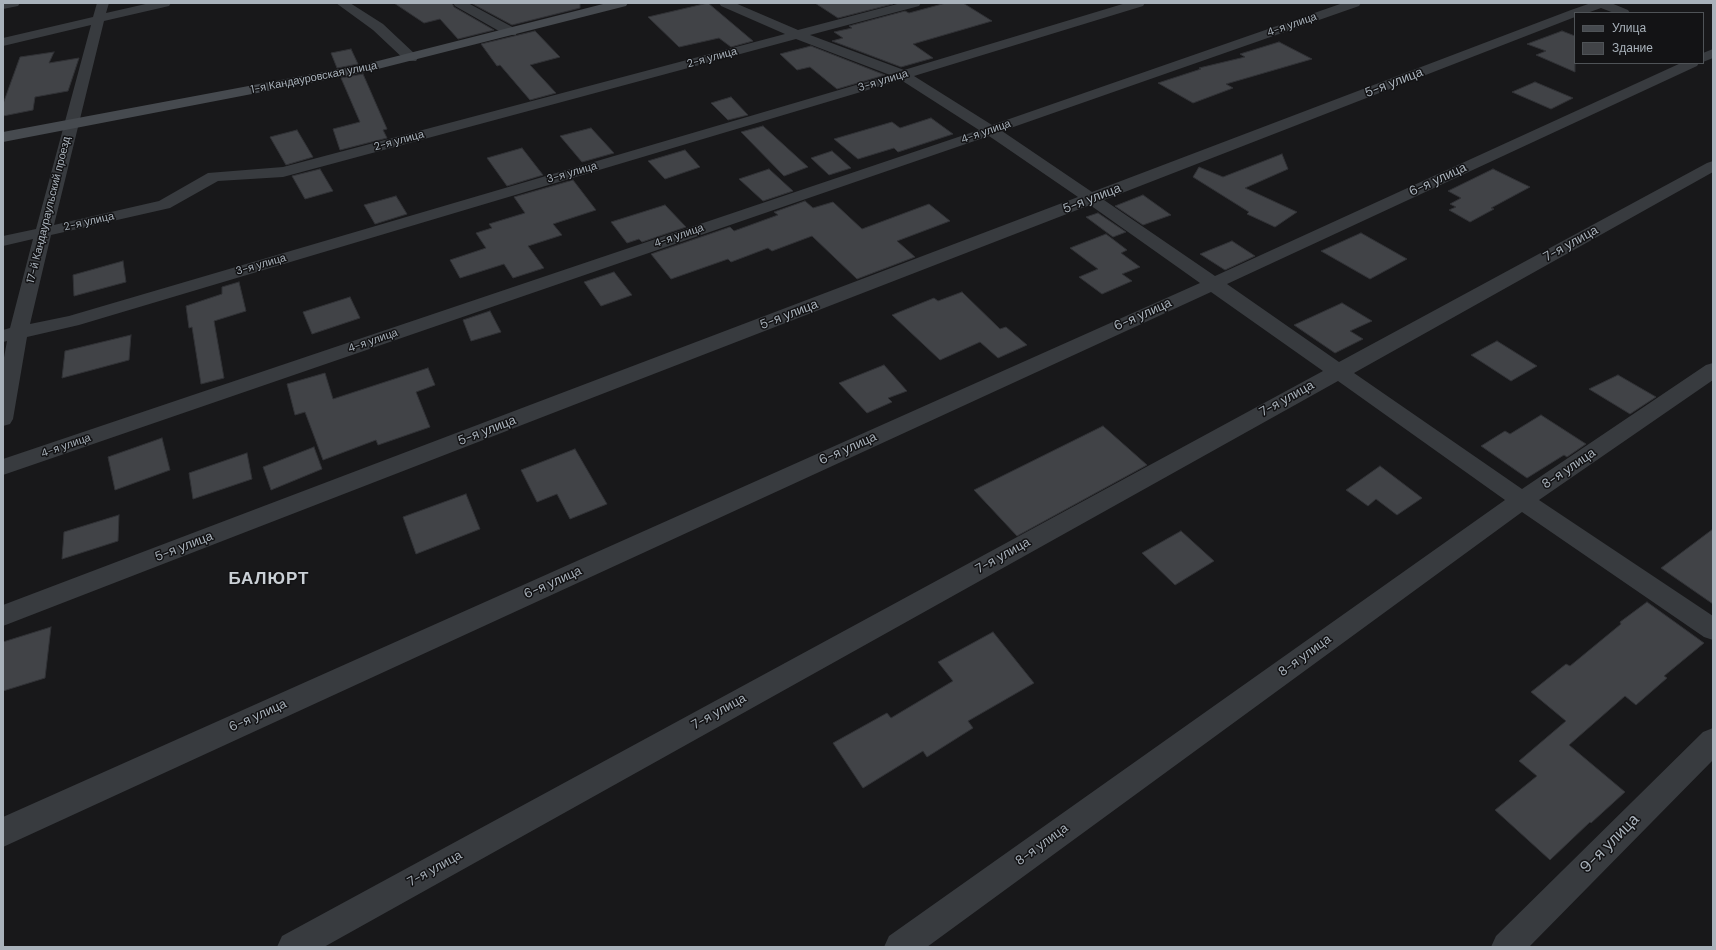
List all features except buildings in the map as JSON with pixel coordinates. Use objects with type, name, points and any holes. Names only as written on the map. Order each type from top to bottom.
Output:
[{"type":"street","points":[[3,5],[14,3]]},
{"type":"street","name":"17-й Кандаураульский проезд","points":[[3,418],[10,334],[44,233],[70,125],[97,20],[103,3]]},
{"type":"street","points":[[3,42],[165,3]]},
{"type":"street","points":[[342,3],[378,27],[411,58]]},
{"type":"street","points":[[459,3],[511,32]]},
{"type":"street","name":"1-я Кандауровская улица","points":[[3,137],[366,68],[411,58],[622,3]]},
{"type":"street","points":[[725,3],[798,35],[903,75],[1029,155],[1522,500],[1713,629]]},
{"type":"street","name":"2-я улица","points":[[3,241],[164,205],[214,176],[283,172],[915,3]]},
{"type":"street","name":"3-я улица","points":[[10,334],[72,321],[903,75],[1139,3]]},
{"type":"street","name":"4-я улица","points":[[3,467],[989,131],[1355,3]]},
{"type":"street","points":[[1601,3],[1622,12]]},
{"type":"street","name":"5-я улица","points":[[1578,12],[1601,3]]},
{"type":"street","name":"5-я улица","points":[[3,616],[1574,13]]},
{"type":"street","points":[[1704,48],[1713,52]]},
{"type":"street","points":[[1704,57],[1713,52]]},
{"type":"street","name":"6-я улица","points":[[3,832],[1213,284],[1690,64]]},
{"type":"street","name":"7-я улица","points":[[293,947],[1713,166]]},
{"type":"street","name":"8-я улица","points":[[900,947],[1522,500],[1713,370]]},
{"type":"street","name":"9-я улица","points":[[1507,947],[1713,741]]},
{"type":"district","name":"БАЛЮРТ","points":[[269,580]]}]
